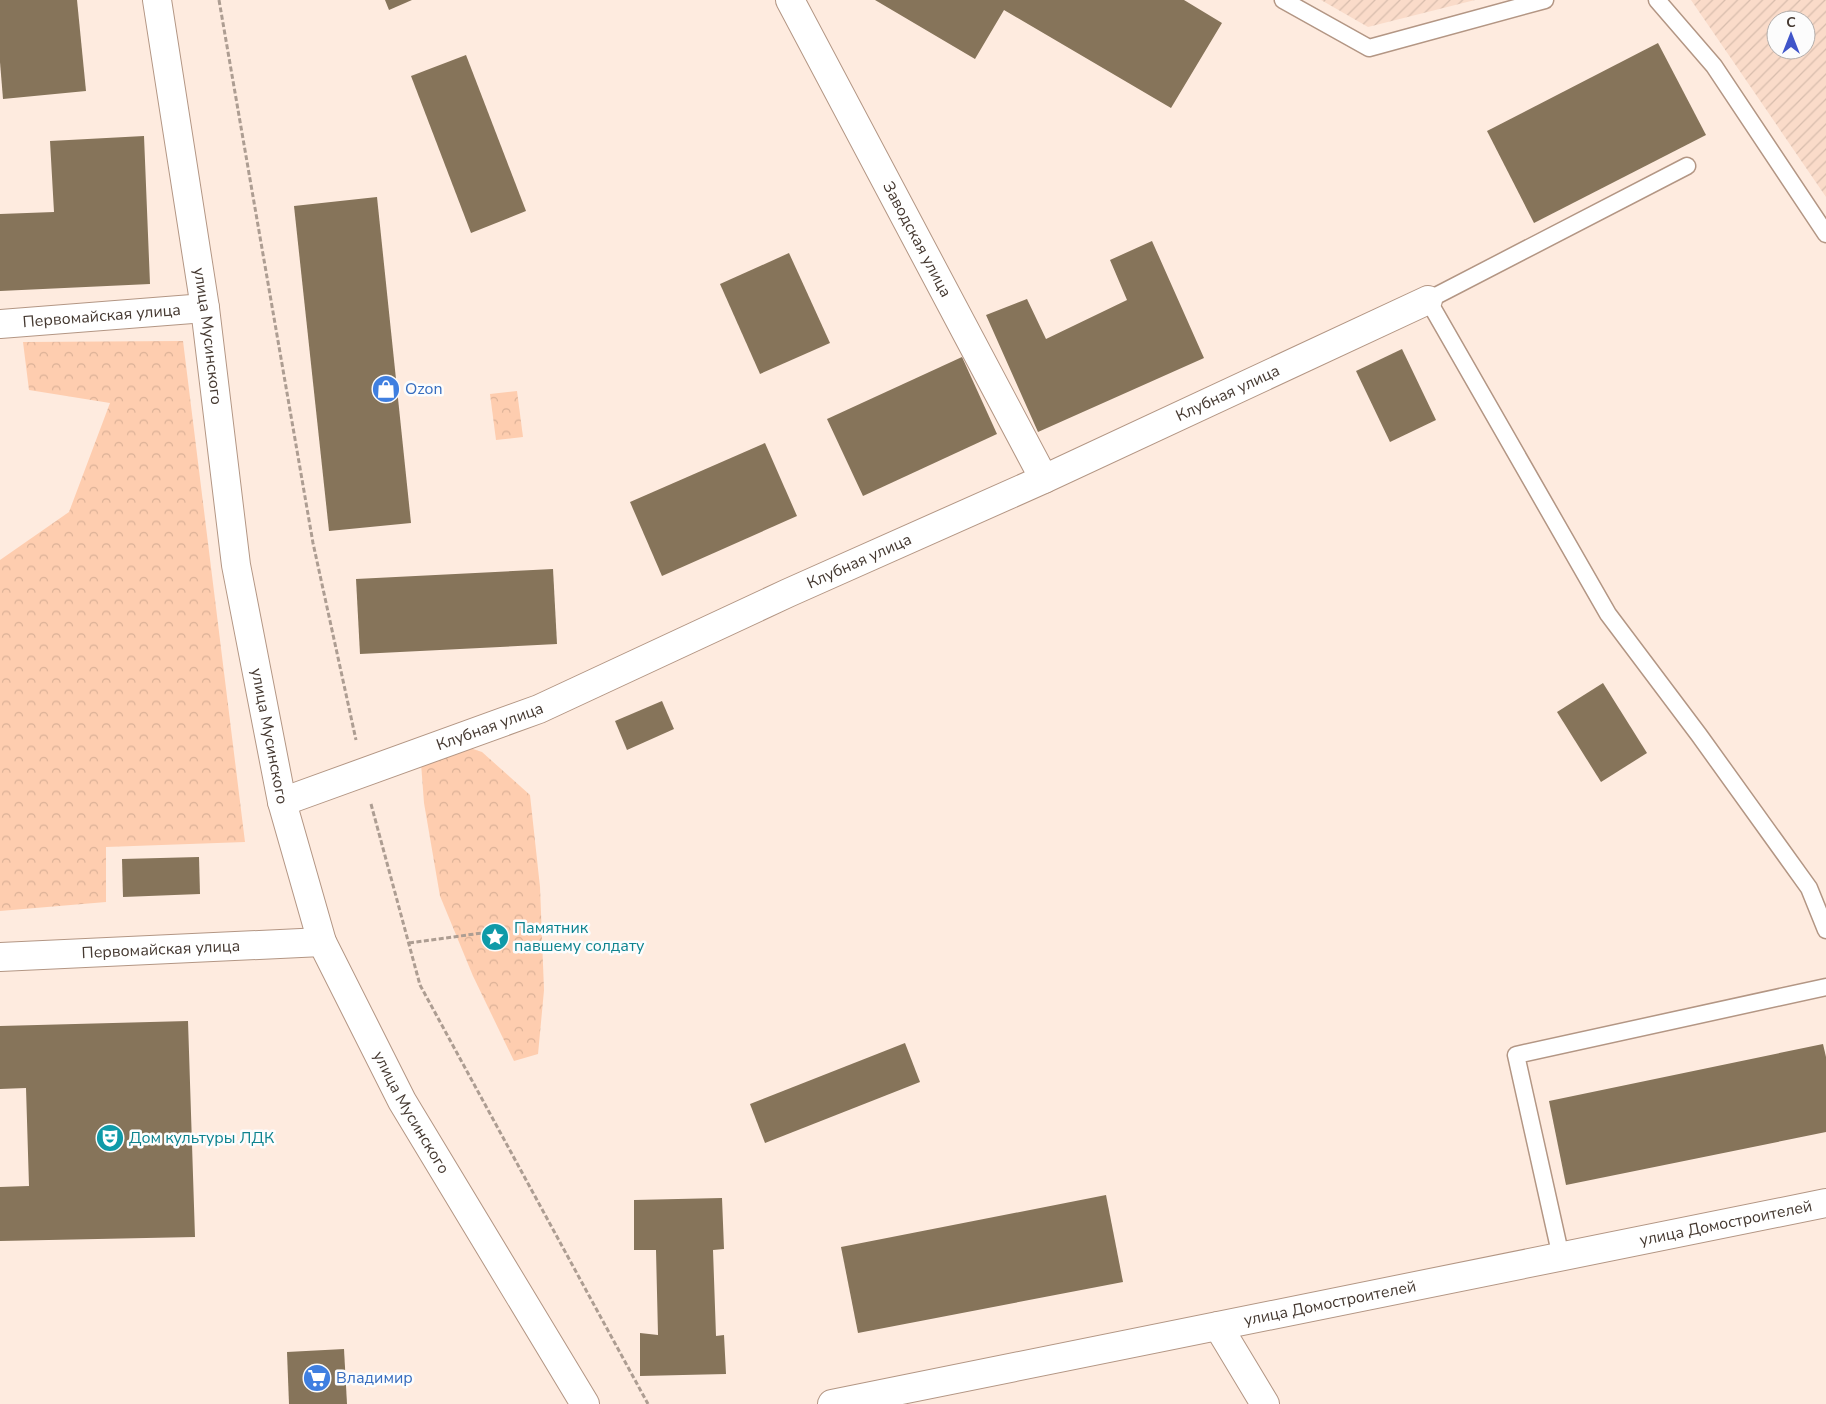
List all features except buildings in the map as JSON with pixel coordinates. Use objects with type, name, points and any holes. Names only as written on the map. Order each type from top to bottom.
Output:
[{"type":"street","name":"улица Мусинского","points":[[157,0],[204,308],[236,565],[282,802],[322,942],[402,1101],[585,1404]]},
{"type":"street","name":"Заводская улица","points":[[790,0],[1044,479]]},
{"type":"street","name":"Клубная улица","points":[[282,802],[539,709],[788,593],[1044,479],[1428,300]]},
{"type":"street","name":"Первомайская улица","points":[[0,324],[204,308]]},
{"type":"street","name":"Первомайская улица","points":[[0,957],[322,942]]},
{"type":"street","name":"улица Домостроителей","points":[[832,1404],[1826,1202]]},
{"type":"street","points":[[1218,1326],[1265,1404]]},
{"type":"lane","points":[[1283,0],[1369,48],[1545,0]]},
{"type":"lane","points":[[1657,0],[1714,66],[1826,234]]},
{"type":"lane","points":[[1686,166],[1428,300],[1608,614],[1700,735],[1808,888],[1826,930]]},
{"type":"lane","points":[[1561,1256],[1516,1055],[1826,987]]},
{"type":"path","points":[[219,0],[313,543],[363,773],[420,985],[648,1404]]},
{"type":"path","points":[[409,944],[482,933]]},
{"type":"shaded area","points":[[1321,0],[1475,0],[1368,27]]},
{"type":"shaded area","points":[[1691,0],[1826,0],[1826,197]]},
{"type":"green space","points":[[183,341],[245,842],[106,847],[106,902],[0,911],[0,560],[69,512],[110,403],[29,390],[23,342]]},
{"type":"green space","points":[[517,391],[523,437],[496,440],[490,394]]},
{"type":"green space","points":[[467,747],[482,752],[530,795],[540,887],[544,990],[538,1054],[514,1061],[473,976],[440,896],[424,803],[421,763]]},
{"type":"place","name":"Ozon","points":[[386,389]]},
{"type":"place","name":"Памятник павшему солдату","points":[[495,937]]},
{"type":"place","name":"Дом культуры ЛДК","points":[[110,1138]]},
{"type":"place","name":"Владимир","points":[[317,1378]]}]
